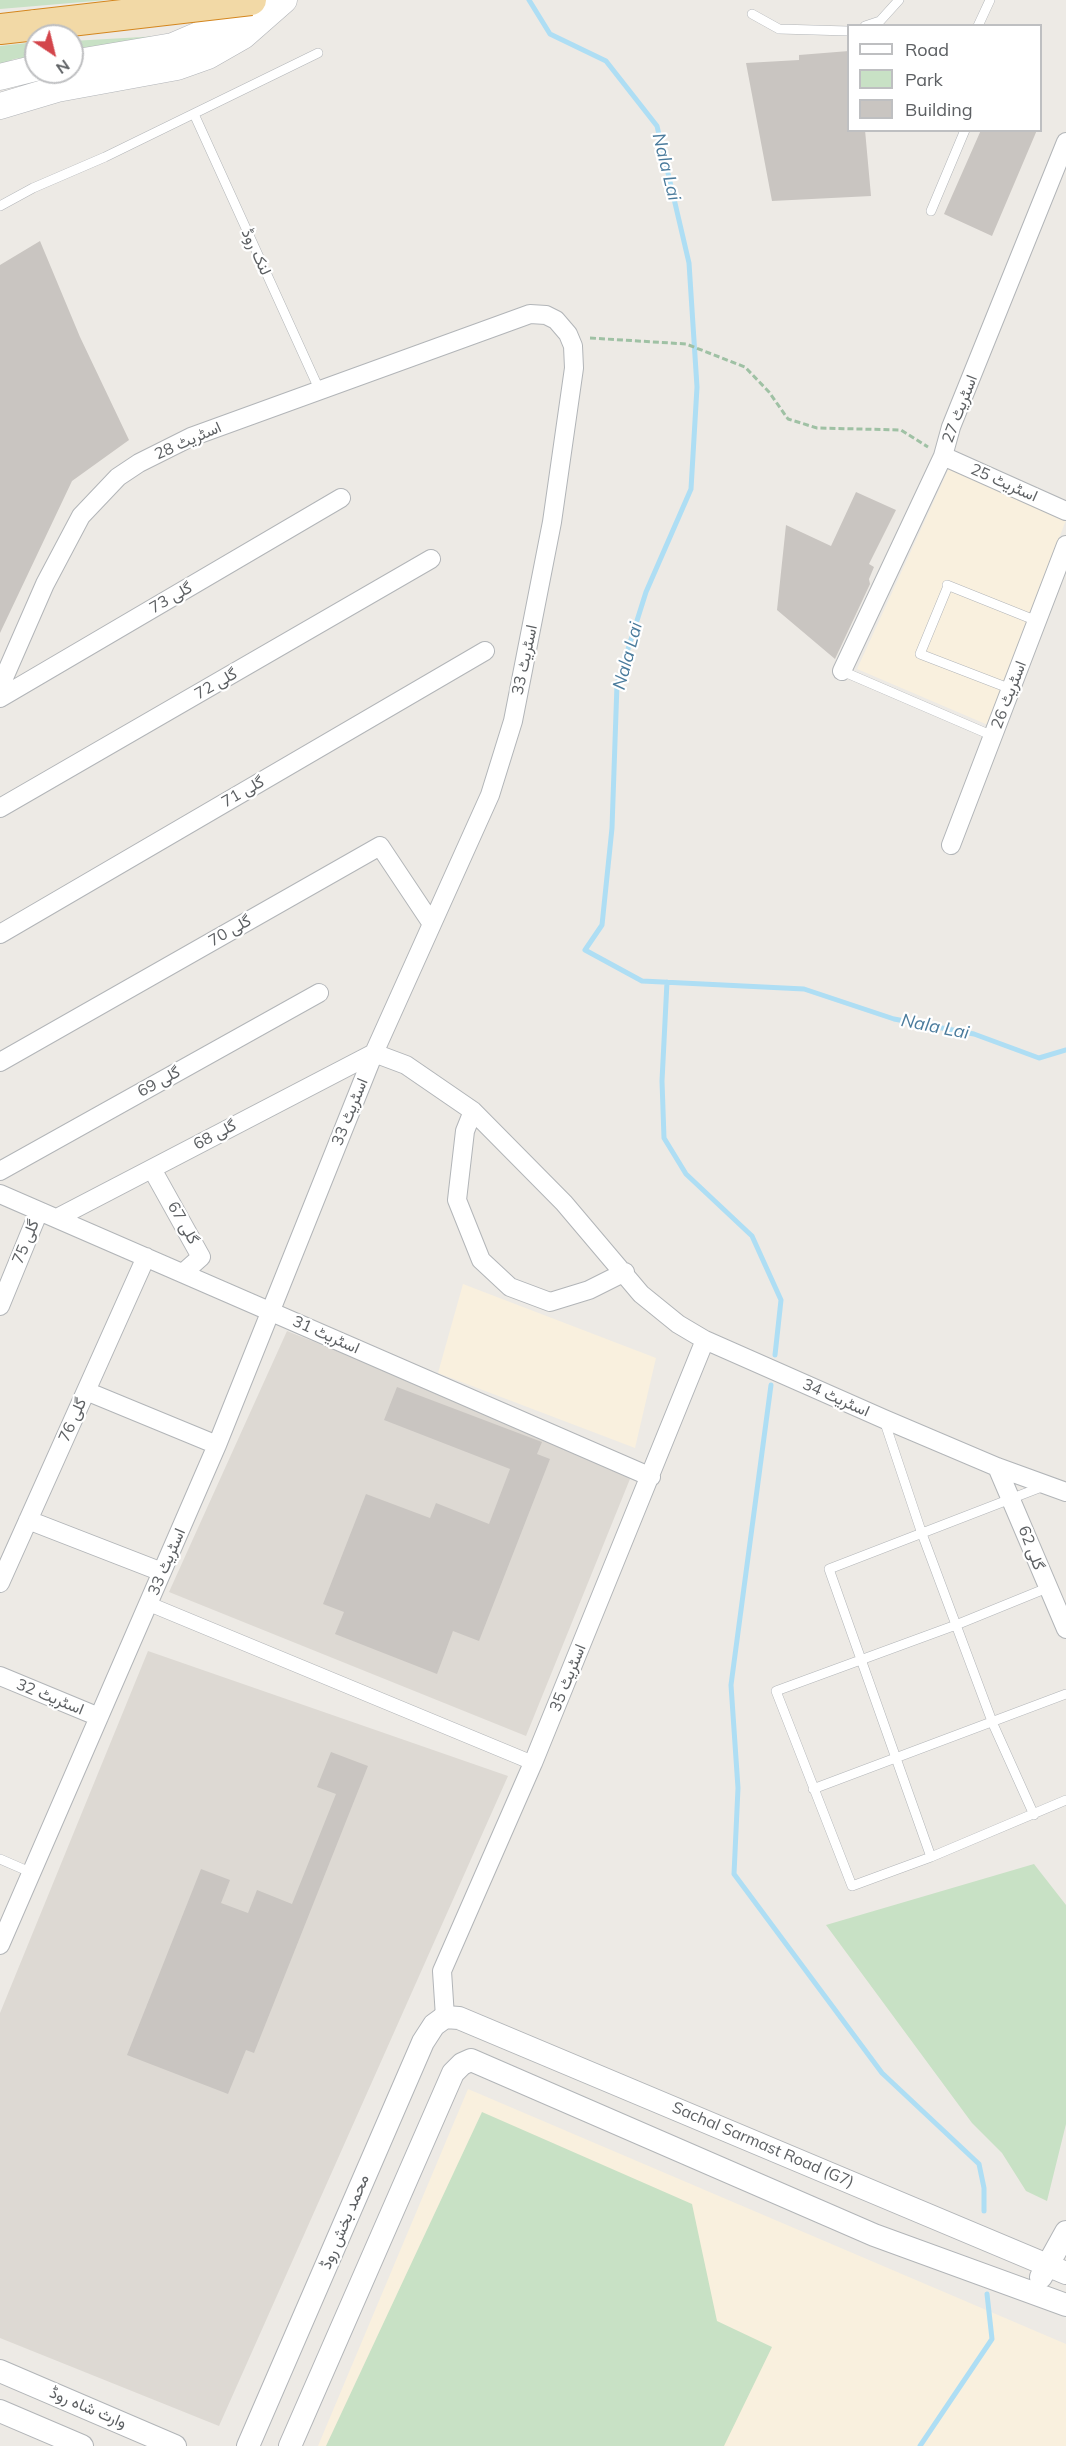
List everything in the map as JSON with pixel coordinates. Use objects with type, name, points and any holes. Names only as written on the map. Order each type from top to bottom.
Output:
[{"type":"highway","points":[[0,29],[251,0]]},
{"type":"main road","points":[[84,61],[173,46],[201,34],[251,0]]},
{"type":"main road","points":[[0,106],[57,88],[177,67],[208,56],[243,36],[284,0]]},
{"type":"main road","points":[[0,77],[24,71]]},
{"type":"street","name":"اسٹریٹ 27","points":[[842,672],[943,456],[951,427],[1066,142]]},
{"type":"street","name":"اسٹریٹ 28","points":[[0,687],[5,660],[66,541],[92,503],[118,477],[191,437],[530,314],[546,315],[556,320],[567,334]]},
{"type":"street","name":"اسٹریٹ 33","points":[[0,1945],[217,1445],[374,1053],[490,795],[513,721],[552,522],[574,369],[573,346],[567,334]]},
{"type":"street","name":"اسٹریٹ 25","points":[[943,456],[1066,511]]},
{"type":"street","name":"گلی 73","points":[[0,698],[341,498]]},
{"type":"street","name":"اسٹریٹ 26","points":[[951,845],[1066,545]]},
{"type":"street","name":"گلی 72","points":[[0,808],[431,559]]},
{"type":"street","name":"گلی 71","points":[[0,934],[485,651]]},
{"type":"street","name":"گلی 70","points":[[0,1062],[380,846],[432,924]]},
{"type":"street","name":"گلی 69","points":[[0,1171],[319,993]]},
{"type":"street","name":"اسٹریٹ 34","points":[[374,1053],[406,1065],[473,1111],[519,1155],[625,1272],[641,1294],[678,1324],[705,1340],[884,1419],[997,1467],[1066,1492]]},
{"type":"street","name":"گلی 68","points":[[57,1218],[374,1053]]},
{"type":"street","points":[[473,1111],[465,1131],[457,1200],[481,1260],[510,1287],[550,1302],[589,1290],[625,1272]]},
{"type":"street","name":"گلی 67","points":[[152,1169],[201,1257],[183,1273]]},
{"type":"street","name":"اسٹریٹ 31","points":[[0,1194],[651,1477]]},
{"type":"street","name":"گلی 75","points":[[0,1306],[39,1210]]},
{"type":"street","name":"گلی 76","points":[[0,1583],[146,1257]]},
{"type":"street","name":"اسٹریٹ 35","points":[[452,2017],[442,1971],[533,1763],[705,1340]]},
{"type":"street","points":[[86,1391],[217,1445]]},
{"type":"street","name":"گلی 62","points":[[997,1467],[1066,1629]]},
{"type":"street","points":[[28,1520],[162,1572]]},
{"type":"street","points":[[149,1604],[533,1763]]},
{"type":"street","name":"اسٹریٹ 32","points":[[0,1676],[99,1717]]},
{"type":"street","name":"Sachal Sarmast Road (G7)","points":[[452,2017],[1056,2269]]},
{"type":"street","name":"محمد بخش روڈ","points":[[248,2446],[423,2042],[434,2025],[452,2017]]},
{"type":"street","points":[[290,2446],[453,2073],[462,2064],[471,2060],[874,2235],[1066,2305]]},
{"type":"street","points":[[698,2158],[713,2124]]},
{"type":"street","points":[[1034,2295],[1056,2269],[1066,2232]]},
{"type":"street","name":"وارث شاہ روڈ","points":[[0,2371],[175,2446]]},
{"type":"street","points":[[0,2411],[48,2439],[82,2446]]},
{"type":"lane","points":[[871,24],[880,21],[899,0]]},
{"type":"lane","points":[[979,24],[990,0]]},
{"type":"lane","points":[[752,14],[779,29],[847,31]]},
{"type":"lane","points":[[0,206],[33,188],[194,114],[318,53]]},
{"type":"lane","name":"لنک روڈ","points":[[194,114],[320,389]]},
{"type":"lane","points":[[931,211],[964,132]]},
{"type":"lane","points":[[1011,689],[920,654],[948,586],[1037,621]]},
{"type":"lane","points":[[842,672],[993,736]]},
{"type":"lane","points":[[884,1419],[921,1531],[993,1724],[1034,1815]]},
{"type":"lane","points":[[931,1857],[829,1569],[921,1531],[1048,1484]]},
{"type":"lane","points":[[1047,1588],[956,1625],[776,1691],[852,1886],[931,1857],[1066,1800]]},
{"type":"lane","points":[[813,1789],[993,1724],[1066,1694]]},
{"type":"lane","points":[[0,1859],[30,1872]]},
{"type":"path","points":[[567,334],[588,338],[686,344],[745,367],[769,392],[788,419],[817,428],[901,430],[943,456]]},
{"type":"shaded area","points":[[949,468],[1066,520],[988,725],[857,669]]},
{"type":"shaded area","points":[[463,1284],[656,1358],[635,1448],[438,1373]]},
{"type":"shaded area","points":[[287,1331],[634,1469],[526,1736],[169,1592]]},
{"type":"shaded area","points":[[148,1651],[508,1776],[219,2426],[0,2338],[0,2013]]},
{"type":"shaded area","points":[[468,2089],[1066,2344],[1066,2446],[318,2446]]},
{"type":"green space","points":[[0,0],[107,0],[0,9]]},
{"type":"green space","points":[[177,35],[84,48],[84,40]]},
{"type":"green space","points":[[24,43],[24,58],[0,65],[0,46]]},
{"type":"green space","points":[[1034,1864],[1066,1905],[1066,2124],[1047,2201],[1026,2191],[1002,2153],[972,2123],[826,1925]]},
{"type":"green space","points":[[482,2112],[692,2204],[717,2321],[772,2347],[724,2446],[326,2446]]},
{"type":"building","points":[[847,51],[847,132],[865,132],[871,196],[772,201],[746,63],[799,60],[799,55]]},
{"type":"building","points":[[980,132],[1036,132],[992,236],[944,214]]},
{"type":"building","points":[[40,241],[80,337],[129,440],[72,481],[0,633],[0,265]]},
{"type":"building","points":[[856,492],[896,510],[869,564],[874,567],[869,579],[870,584],[835,659],[777,610],[786,525],[831,546]]},
{"type":"building","points":[[397,1387],[542,1442],[537,1454],[550,1459],[479,1641],[453,1631],[437,1674],[335,1634],[344,1612],[323,1604],[366,1494],[430,1518],[436,1503],[489,1524],[510,1469],[384,1420]]},
{"type":"building","points":[[331,1752],[368,1766],[254,2053],[246,2050],[228,2094],[127,2055],[201,1869],[230,1880],[221,1903],[248,1913],[257,1890],[292,1904],[336,1794],[317,1787]]},
{"type":"waterway","name":"Nala Lai","points":[[529,0],[550,34],[606,61],[657,126],[689,263],[697,387],[691,489],[646,592],[617,684],[612,828],[602,925],[585,950],[642,981],[804,989],[894,1019],[974,1034],[1039,1058],[1066,1050]]},
{"type":"waterway","points":[[667,982],[662,1081],[664,1138],[686,1174],[752,1236],[781,1300],[775,1355]]},
{"type":"waterway","points":[[771,1385],[731,1685],[738,1788],[734,1874],[882,2073],[979,2164],[984,2188],[984,2211]]},
{"type":"waterway","points":[[920,2446],[992,2339],[987,2294]]}]
